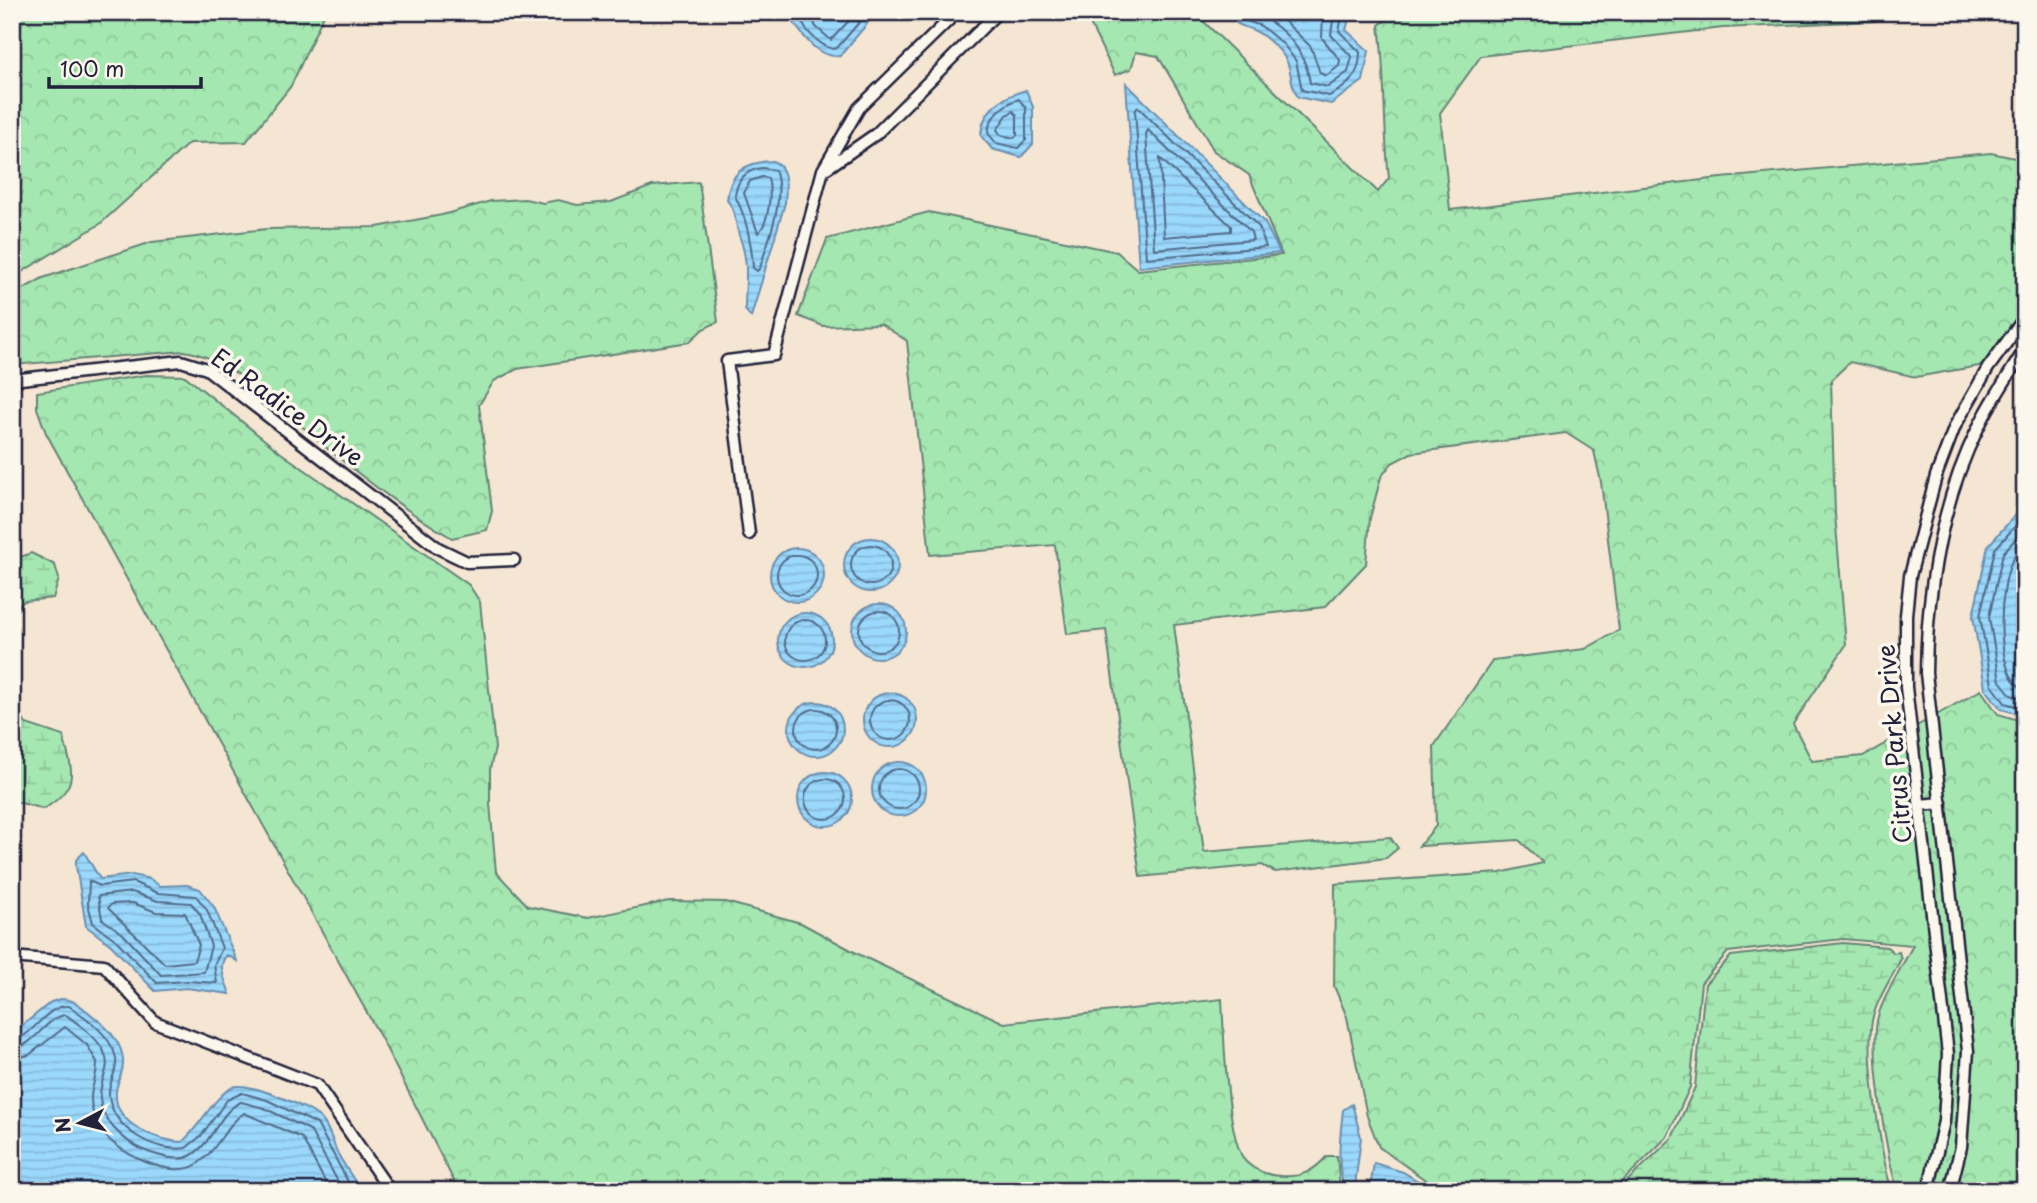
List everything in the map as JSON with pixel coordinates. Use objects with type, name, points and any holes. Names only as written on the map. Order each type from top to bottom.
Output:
[{"type":"street","points":[[749,534],[727,362],[774,355],[823,170],[859,108],[957,12]]},
{"type":"street","points":[[823,170],[876,134],[998,12]]},
{"type":"street","name":"Citrus Park Drive","points":[[1928,1191],[1944,1121],[1948,1054],[1906,687],[1910,576],[1919,535],[1955,426],[1988,368],[2025,317]]},
{"type":"street","name":"Citrus Park Drive","points":[[1950,1191],[1961,1147],[1968,1051],[1926,673],[1927,614],[1936,552],[1951,496],[1978,428],[2025,349]]},
{"type":"street","name":"Ed Radice Drive","points":[[12,380],[181,361],[207,369],[438,548],[467,562],[514,559]]},
{"type":"street","points":[[1920,805],[1941,803]]},
{"type":"street","points":[[12,957],[104,965],[155,1022],[317,1085],[390,1191]]},
{"type":"green space","points":[[12,12],[325,12],[291,86],[246,142],[189,143],[100,224],[12,278]]},
{"type":"green space","points":[[1084,12],[1194,12],[1378,192],[1389,178],[1379,25],[1398,12],[1900,12],[1873,21],[1723,28],[1481,56],[1440,113],[1450,210],[1711,179],[1991,153],[2025,160],[2025,334],[2021,332],[1979,366],[1916,377],[1850,362],[1831,380],[1835,514],[1846,645],[1793,724],[1812,761],[1863,756],[1981,690],[1998,714],[2025,722],[2025,1191],[1898,1191],[1888,1154],[1880,1102],[1876,1028],[1882,1004],[1913,945],[1843,939],[1728,952],[1701,983],[1690,1087],[1667,1137],[1618,1186],[1606,1191],[1441,1191],[1379,1147],[1367,1116],[1347,1017],[1334,986],[1335,884],[1500,873],[1543,863],[1519,840],[1419,846],[1436,826],[1434,746],[1493,660],[1585,649],[1619,630],[1601,482],[1594,451],[1566,433],[1411,453],[1392,463],[1381,477],[1370,518],[1366,564],[1325,607],[1174,625],[1204,852],[1390,837],[1398,848],[1386,858],[1275,872],[1262,865],[1140,877],[1106,630],[1067,634],[1055,545],[930,555],[907,341],[881,324],[823,326],[798,316],[827,239],[929,212],[1117,252],[1138,270],[1282,255],[1249,175],[1214,151],[1158,56],[1136,52],[1131,69],[1115,75]]},
{"type":"green space","points":[[699,182],[718,322],[703,329],[689,342],[517,369],[494,381],[479,405],[492,511],[487,530],[452,538],[404,508],[359,474],[242,377],[203,356],[184,351],[12,365],[12,295],[43,278],[152,242],[267,229],[377,227],[442,215],[491,201],[525,199],[543,203],[558,200],[577,205],[611,202],[652,186]]},
{"type":"green space","points":[[146,375],[185,376],[281,453],[469,585],[480,602],[495,748],[490,769],[490,804],[496,872],[528,906],[588,918],[669,901],[726,902],[801,923],[862,956],[1004,1023],[1222,999],[1230,1109],[1239,1150],[1246,1162],[1262,1172],[1294,1176],[1317,1166],[1327,1156],[1337,1156],[1340,1191],[459,1191],[381,1038],[46,433],[37,408],[37,392]]},
{"type":"green space","points":[[31,553],[55,565],[59,579],[53,598],[24,601],[12,612],[12,560]]},
{"type":"green space","points":[[12,703],[26,724],[63,736],[71,778],[64,793],[44,809],[17,802],[12,797]]},
{"type":"green space","points":[[1843,943],[1887,947],[1894,953],[1899,952],[1901,959],[1883,992],[1871,1028],[1875,1101],[1892,1191],[1617,1191],[1672,1138],[1695,1087],[1705,984],[1731,956]]},
{"type":"water","points":[[793,12],[877,12],[840,56],[832,56],[818,50],[801,33],[792,20]]},
{"type":"water","points":[[1226,12],[1351,12],[1346,30],[1369,51],[1363,81],[1331,104],[1298,97],[1287,61],[1278,49],[1260,33],[1236,23]]},
{"type":"water","points":[[1126,83],[1265,223],[1280,253],[1139,267]]},
{"type":"water","points":[[1026,90],[1033,107],[1033,144],[1021,157],[992,149],[981,136],[989,111],[1009,96]]},
{"type":"water","points":[[773,161],[784,173],[785,203],[751,317],[745,310],[745,255],[734,213],[727,200],[732,182],[741,170],[754,164]]},
{"type":"water","points":[[2025,504],[2025,716],[2001,709],[1985,688],[1973,616],[1988,546]]},
{"type":"water","points":[[871,538],[890,546],[898,565],[890,584],[871,592],[852,584],[844,565],[852,546]]},
{"type":"water","points":[[797,548],[816,556],[824,575],[816,594],[797,602],[778,594],[770,575],[778,556]]},
{"type":"water","points":[[879,604],[898,612],[906,631],[898,650],[879,658],[860,650],[852,631],[860,612]]},
{"type":"water","points":[[805,613],[824,621],[832,640],[824,659],[805,667],[786,659],[778,640],[786,621]]},
{"type":"water","points":[[890,693],[909,701],[917,720],[909,739],[890,747],[871,739],[863,720],[871,701]]},
{"type":"water","points":[[816,702],[835,710],[843,729],[835,748],[816,756],[797,748],[789,729],[797,710]]},
{"type":"water","points":[[899,762],[918,770],[926,789],[918,808],[899,816],[880,808],[872,789],[880,770]]},
{"type":"water","points":[[825,772],[844,780],[852,799],[844,818],[825,826],[806,818],[798,799],[806,780]]},
{"type":"water","points":[[84,852],[100,879],[132,875],[150,879],[160,886],[187,885],[200,889],[214,907],[237,961],[227,955],[222,964],[230,994],[187,988],[155,991],[111,945],[86,926],[76,866],[76,860]]},
{"type":"water","points":[[61,999],[82,1007],[117,1041],[123,1065],[116,1092],[117,1103],[129,1122],[138,1129],[161,1138],[182,1142],[226,1091],[240,1086],[252,1088],[306,1109],[322,1120],[338,1154],[361,1191],[54,1191],[12,1187],[12,1034],[51,1002]]},
{"type":"water","points":[[1352,1104],[1361,1137],[1355,1186],[1370,1188],[1374,1163],[1403,1172],[1426,1186],[1427,1191],[1345,1191],[1340,1162],[1341,1130],[1343,1110]]}]
